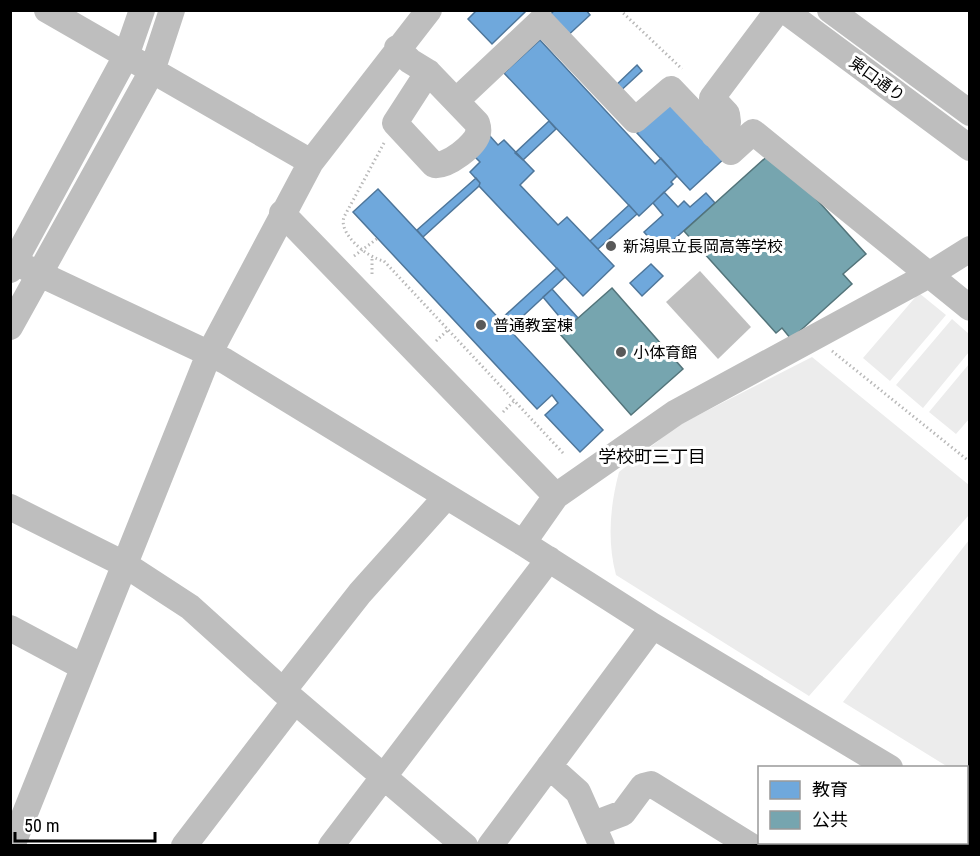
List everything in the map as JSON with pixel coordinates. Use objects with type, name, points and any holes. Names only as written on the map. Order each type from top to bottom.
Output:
[{"type":"street","points":[[47,10],[310,162]]},
{"type":"street","points":[[142,10],[126,57],[12,264],[39,274],[209,354],[887,766]]},
{"type":"street","points":[[10,327],[152,71],[172,10]]},
{"type":"street","points":[[11,845],[209,354],[310,162],[429,10]]},
{"type":"street","points":[[714,135],[728,122],[727,114],[712,98],[778,10]]},
{"type":"street","name":"東口通り","points":[[784,10],[969,147]]},
{"type":"street","name":"東口通り","points":[[830,10],[969,113]]},
{"type":"street","points":[[457,100],[541,21],[635,120],[671,89],[731,152],[753,132],[969,308]]},
{"type":"street","points":[[397,48],[410,61],[428,72],[477,123],[477,141],[450,162],[441,166],[434,165],[395,123],[428,72]]},
{"type":"street","points":[[282,213],[556,496]]},
{"type":"street","points":[[523,543],[556,496],[675,413],[927,276],[969,249]]},
{"type":"street","points":[[184,846],[360,593],[446,497]]},
{"type":"street","points":[[10,507],[124,564],[190,607],[289,696],[465,846]]},
{"type":"street","points":[[331,846],[549,559]]},
{"type":"street","points":[[490,846],[653,626]]},
{"type":"street","points":[[10,628],[83,667]]},
{"type":"street","points":[[549,766],[578,792],[598,835],[622,813],[643,786],[651,784],[751,846]]},
{"type":"path","points":[[620,10],[687,74]]},
{"type":"path","points":[[395,123],[342,224],[372,259],[384,261],[563,453]]},
{"type":"path","points":[[349,261],[378,238]]},
{"type":"path","points":[[436,341],[448,330]]},
{"type":"path","points":[[815,337],[969,462]]},
{"type":"shaded area","points":[[700,271],[751,327],[718,359],[666,302]]},
{"type":"shaded area","points":[[919,293],[946,315],[890,381],[863,358]]},
{"type":"shaded area","points":[[952,319],[969,334],[969,352],[923,408],[896,385]]},
{"type":"shaded area","points":[[812,357],[969,485],[969,515],[809,696],[616,575],[611,536],[613,498],[619,472],[677,426]]},
{"type":"shaded area","points":[[969,364],[969,419],[956,434],[929,412]]},
{"type":"shaded area","points":[[969,540],[969,781],[968,766],[946,766],[843,702]]},
{"type":"building: 教育","points":[[477,10],[524,10],[525,12],[492,44],[468,19]]},
{"type":"building: 教育","points":[[555,10],[586,10],[590,15],[564,39],[545,19]]},
{"type":"building: 教育","points":[[540,40],[655,164],[661,158],[677,176],[671,182],[673,184],[639,216],[504,73]]},
{"type":"building: 教育","points":[[637,65],[642,71],[616,95],[611,90]]},
{"type":"building: 教育","points":[[674,99],[727,156],[690,190],[637,133]]},
{"type":"building: 教育","points":[[549,121],[556,129],[523,160],[515,153]]},
{"type":"building: 教育","points":[[489,135],[498,145],[504,140],[534,171],[520,185],[558,225],[567,217],[614,266],[583,296],[479,186],[480,183],[470,172],[480,162],[471,153]]},
{"type":"building: 教育","points":[[476,178],[480,183],[479,186],[423,237],[417,230]]},
{"type":"building: 教育","name":"普通教室棟","points":[[378,189],[603,430],[580,452],[545,415],[558,403],[552,395],[537,409],[353,212]]},
{"type":"building: 教育","points":[[664,192],[678,207],[684,201],[690,207],[706,193],[715,203],[661,251],[644,232],[663,215],[653,203]]},
{"type":"building: 教育","points":[[629,205],[637,214],[598,249],[590,241]]},
{"type":"building: 教育","points":[[651,264],[663,276],[642,296],[630,283]]},
{"type":"building: 教育","points":[[557,268],[565,277],[509,329],[500,320]]},
{"type":"building: 教育","points":[[552,289],[578,318],[568,327],[543,297]]},
{"type":"building: 教育","points":[[968,833],[970,834],[970,846],[947,846],[945,844],[968,844]]},
{"type":"building: 教育","points":[[864,844],[916,844],[918,846],[867,846]]},
{"type":"building: 公共","points":[[773,151],[866,254],[843,274],[852,284],[791,339],[782,328],[776,333],[684,231]]},
{"type":"building: 公共","name":"小体育館","points":[[612,288],[683,369],[631,415],[560,334]]},
{"type":"place","name":"新潟県立長岡高等学校","points":[[611,246]]},
{"type":"place","name":"普通教室棟","points":[[481,325]]},
{"type":"place","name":"小体育館","points":[[621,352]]},
{"type":"district","name":"学校町三丁目","points":[[652,456]]}]
